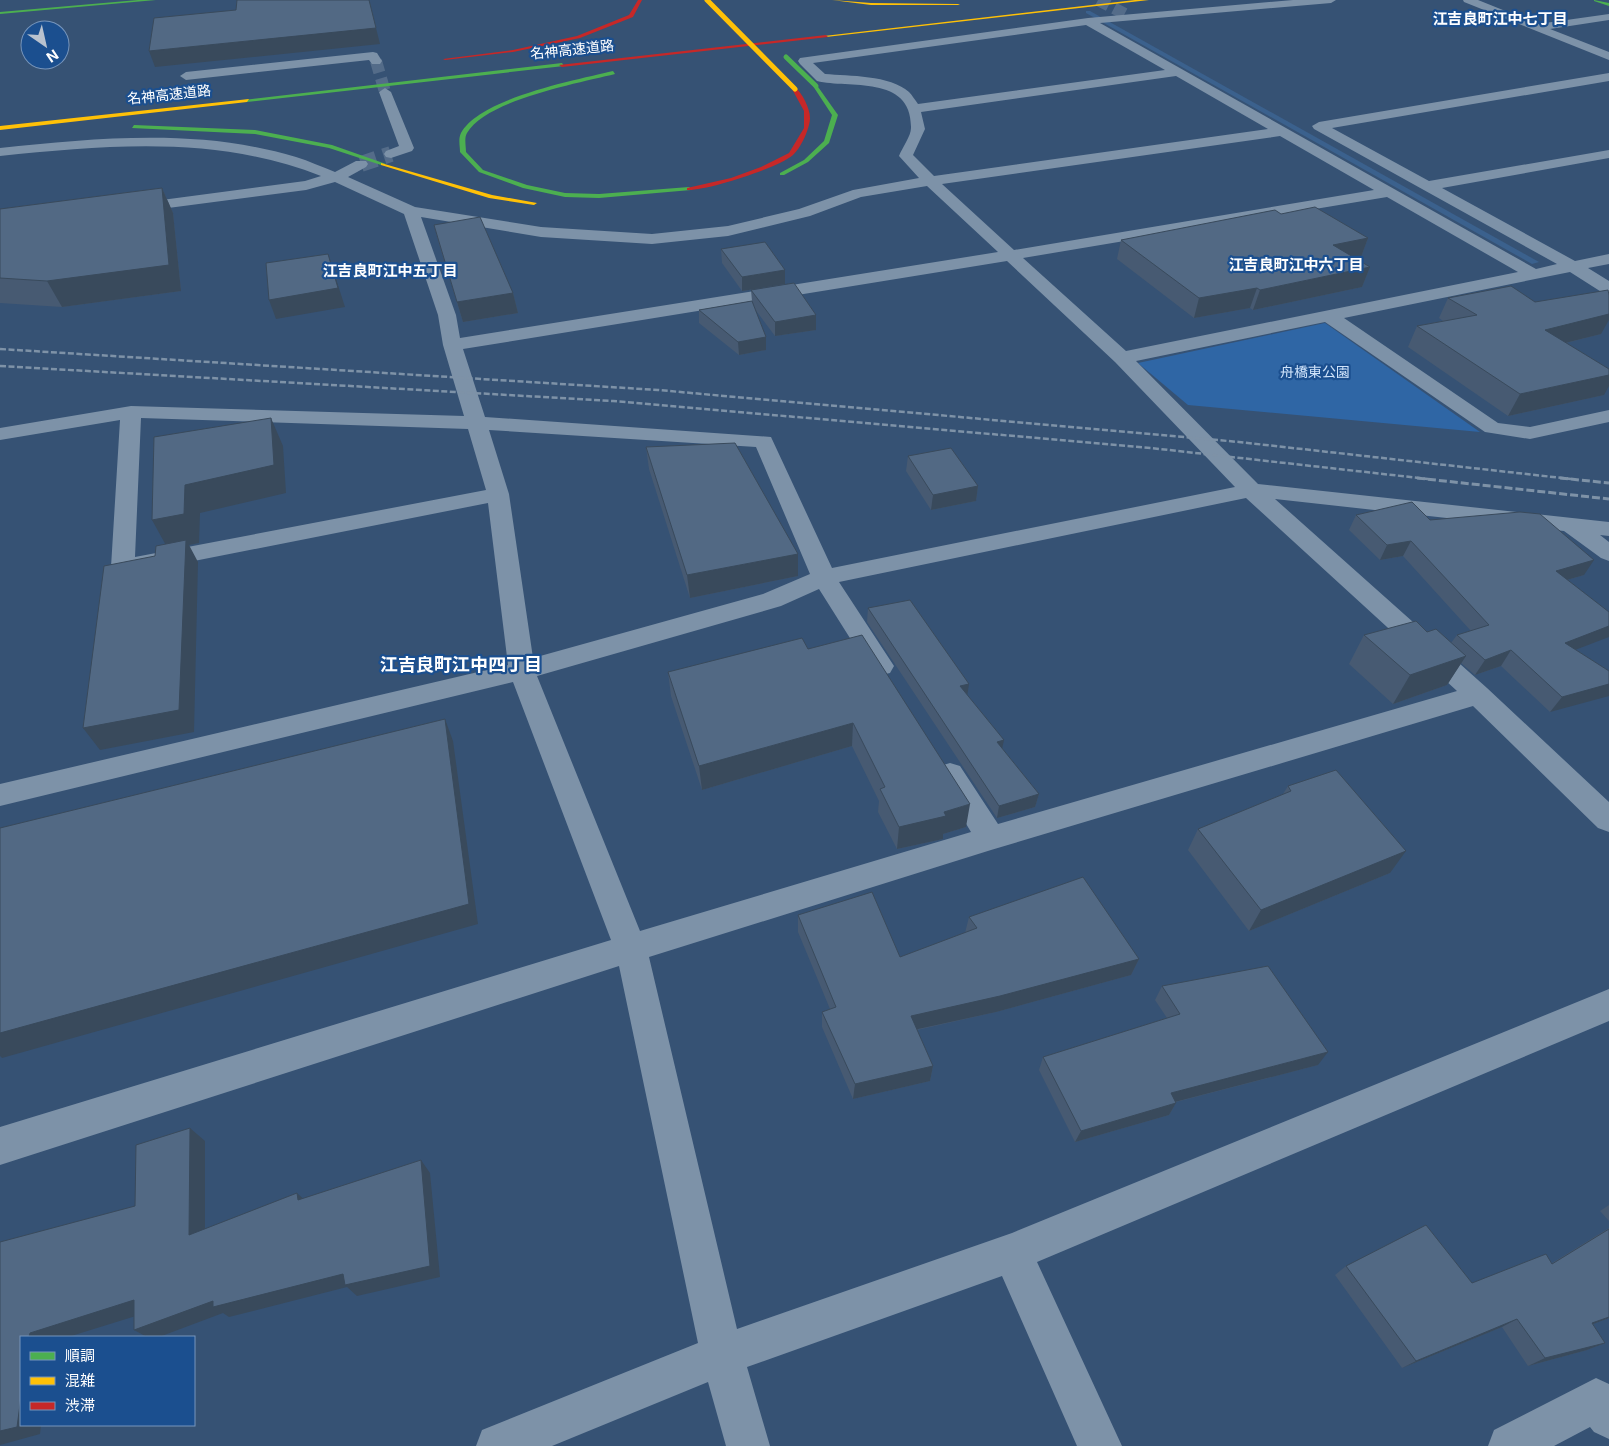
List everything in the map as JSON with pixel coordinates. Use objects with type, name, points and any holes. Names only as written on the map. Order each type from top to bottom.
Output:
[{"type":"main road","points":[[0,6],[67,0]]},
{"type":"main road","points":[[0,14],[154,0]]},
{"type":"main road","points":[[434,61],[513,51],[578,36],[631,16],[640,0]]},
{"type":"main road","points":[[707,0],[795,89],[807,112],[808,128],[791,154],[733,180],[685,190],[599,196],[565,195],[525,187],[481,171],[463,152],[464,132],[474,120],[496,107],[527,96],[628,70],[1102,5]]},
{"type":"main road","points":[[834,0],[871,4],[967,5]]},
{"type":"main road","points":[[1024,2],[1063,0]]},
{"type":"main road","name":"名神高速道路","points":[[30,113],[1063,0]]},
{"type":"main road","name":"名神高速道路","points":[[0,128],[1147,0]]},
{"type":"main road","points":[[1596,0],[1609,5]]},
{"type":"main road","points":[[18,23],[45,15],[114,3]]},
{"type":"main road","points":[[761,33],[816,86],[835,115],[827,142],[806,161],[768,180]]},
{"type":"main road","points":[[365,69],[380,64]]},
{"type":"main road","points":[[122,128],[152,127],[255,132],[330,146],[491,197],[542,204]]},
{"type":"main road","points":[[0,132],[103,128]]},
{"type":"main road","points":[[670,202],[699,198]]},
{"type":"main road","points":[[560,205],[614,207]]},
{"type":"street","points":[[1331,0],[1111,18],[804,61],[821,78],[860,80],[893,87],[904,95],[914,108],[918,129],[902,159],[930,181],[1012,255],[1122,358],[1251,490],[1478,695],[1609,820]]},
{"type":"street","points":[[1468,0],[1609,56]]},
{"type":"street","points":[[1537,27],[1609,17]]},
{"type":"street","points":[[1090,21],[1395,193],[1535,275]]},
{"type":"street","points":[[186,76],[373,56],[380,64]]},
{"type":"street","points":[[914,108],[1178,72]]},
{"type":"street","points":[[1609,77],[1319,126],[1427,188],[1574,267],[1609,289]]},
{"type":"street","points":[[385,92],[407,148],[391,154]]},
{"type":"street","points":[[0,152],[69,145],[144,142],[205,144],[242,149],[292,160],[336,177],[411,211],[541,232],[652,239],[728,231],[804,213],[858,193],[1283,131]]},
{"type":"street","points":[[452,345],[1427,188],[1609,154]]},
{"type":"street","points":[[118,209],[306,185],[336,177],[361,164]]},
{"type":"street","points":[[858,193],[884,175]]},
{"type":"street","points":[[411,211],[447,315],[452,345],[498,494],[522,671],[631,948],[722,1355],[748,1446]]},
{"type":"street","points":[[1122,358],[1609,259]]},
{"type":"street","points":[[1328,315],[1492,428],[1530,433],[1609,416]]},
{"type":"street","points":[[131,412],[123,567],[498,494]]},
{"type":"street","points":[[0,434],[131,412],[475,423],[764,441],[824,577],[892,683]]},
{"type":"street","points":[[0,795],[522,671],[772,600],[824,577],[1251,490],[1609,529]]},
{"type":"street","points":[[1570,524],[1609,553]]},
{"type":"street","points":[[0,1146],[631,948],[991,838],[1478,695]]},
{"type":"street","points":[[939,757],[991,838]]},
{"type":"street","points":[[498,1446],[722,1355],[1012,1253],[1609,1005]]},
{"type":"street","points":[[1012,1253],[1100,1446]]},
{"type":"street","points":[[1510,1446],[1596,1400],[1609,1417]]},
{"type":"green space","name":"舟橋東公園","points":[[1325,323],[1480,432],[1188,405],[1138,363]]},
{"type":"building","points":[[237,0],[369,0],[376,28],[149,51],[154,18],[236,10]]},
{"type":"building","points":[[162,188],[169,265],[47,281],[0,278],[0,209]]},
{"type":"building","points":[[1315,207],[1368,238],[1333,245],[1370,267],[1260,290],[1257,288],[1199,298],[1121,240],[1275,210],[1281,214]]},
{"type":"building","points":[[480,217],[513,293],[457,302],[434,225]]},
{"type":"building","points":[[765,242],[785,270],[742,277],[721,249]]},
{"type":"building","points":[[328,254],[338,288],[269,300],[266,263]]},
{"type":"building","points":[[794,283],[816,315],[775,322],[751,290]]},
{"type":"building","points":[[1511,286],[1535,302],[1608,290],[1609,314],[1545,330],[1609,369],[1609,375],[1520,394],[1417,326],[1477,315],[1448,298]]},
{"type":"building","points":[[752,301],[766,337],[738,342],[699,310]]},
{"type":"building","points":[[271,418],[274,465],[185,485],[184,514],[152,520],[154,437]]},
{"type":"building","points":[[735,443],[798,554],[687,575],[646,447]]},
{"type":"building","points":[[951,448],[978,486],[933,495],[908,456]]},
{"type":"building","points":[[1412,502],[1430,520],[1520,512],[1540,514],[1594,560],[1556,571],[1609,612],[1609,626],[1565,643],[1609,671],[1609,684],[1562,697],[1511,650],[1485,660],[1457,635],[1489,625],[1411,541],[1387,545],[1356,515]]},
{"type":"building","points":[[186,540],[179,710],[83,728],[104,566],[155,556],[156,546]]},
{"type":"building","points":[[910,600],[969,684],[960,686],[1004,740],[997,742],[1039,794],[999,806],[868,608]]},
{"type":"building","points":[[1416,621],[1427,632],[1436,629],[1466,656],[1410,675],[1364,635]]},
{"type":"building","points":[[862,635],[970,804],[944,812],[946,816],[899,827],[880,789],[885,787],[853,723],[699,766],[668,672],[802,638],[808,649]]},
{"type":"building","points":[[445,719],[469,904],[0,1033],[0,828]]},
{"type":"building","points":[[1336,770],[1406,851],[1261,910],[1198,829],[1291,791],[1288,786]]},
{"type":"building","points":[[1083,877],[1139,959],[1000,996],[911,1016],[933,1066],[855,1084],[822,1012],[836,1007],[798,915],[872,892],[900,957],[977,928],[969,917]]},
{"type":"building","points":[[1268,966],[1328,1052],[1171,1093],[1176,1103],[1081,1131],[1043,1057],[1180,1014],[1162,986]]},
{"type":"building","points":[[190,1128],[189,1235],[297,1193],[298,1200],[421,1160],[430,1266],[345,1285],[343,1274],[213,1307],[213,1301],[134,1330],[134,1300],[30,1333],[29,1336],[20,1336],[20,1404],[17,1427],[0,1431],[0,1242],[135,1206],[136,1145]]},
{"type":"building","points":[[1426,1225],[1472,1283],[1546,1254],[1552,1264],[1609,1229],[1609,1317],[1592,1323],[1605,1343],[1545,1358],[1517,1319],[1416,1361],[1346,1266]]},
{"type":"waterway","points":[[1088,12],[1535,262]]},
{"type":"tunnel","points":[[1098,0],[1129,16]]},
{"type":"tunnel","points":[[376,61],[385,92]]},
{"type":"tunnel","points":[[361,164],[391,154]]},
{"type":"railway","points":[[0,349],[658,390],[1239,442],[1571,479]]},
{"type":"railway","points":[[0,366],[613,401],[1151,448],[1428,479]]},
{"type":"railway","points":[[1417,478],[1609,499]]},
{"type":"railway","points":[[1560,478],[1609,483]]},
{"type":"traffic: fast","points":[[0,13],[154,0]]},
{"type":"traffic: fast","points":[[1596,0],[1609,5]]},
{"type":"traffic: fast","points":[[786,57],[816,86]]},
{"type":"traffic: fast","points":[[247,100],[562,65]]},
{"type":"traffic: fast","points":[[613,73],[531,94],[488,112],[473,122],[464,133],[462,140],[463,152],[481,171],[525,187],[565,195],[599,196],[689,189]]},
{"type":"traffic: fast","points":[[782,174],[806,161],[827,142],[835,115],[816,86]]},
{"type":"traffic: fast","points":[[134,127],[255,132],[330,146],[383,164]]},
{"type":"traffic: slow","points":[[707,0],[795,89]]},
{"type":"traffic: slow","points":[[834,0],[871,4],[958,5]]},
{"type":"traffic: slow","points":[[826,36],[1147,0]]},
{"type":"traffic: slow","points":[[0,128],[247,100]]},
{"type":"traffic: slow","points":[[383,164],[491,197],[534,203]]},
{"type":"traffic: jam","points":[[445,59],[513,51],[578,37],[631,16],[640,0]]},
{"type":"traffic: jam","points":[[562,65],[826,36]]},
{"type":"traffic: jam","points":[[689,189],[733,179],[763,168],[791,154],[807,128],[807,111],[795,89]]},
{"type":"district","name":"江吉良町江中七丁目","points":[[1500,18]]},
{"type":"district","name":"江吉良町江中六丁目","points":[[1296,264]]},
{"type":"district","name":"江吉良町江中五丁目","points":[[390,270]]},
{"type":"district","name":"江吉良町江中四丁目","points":[[461,664]]}]
